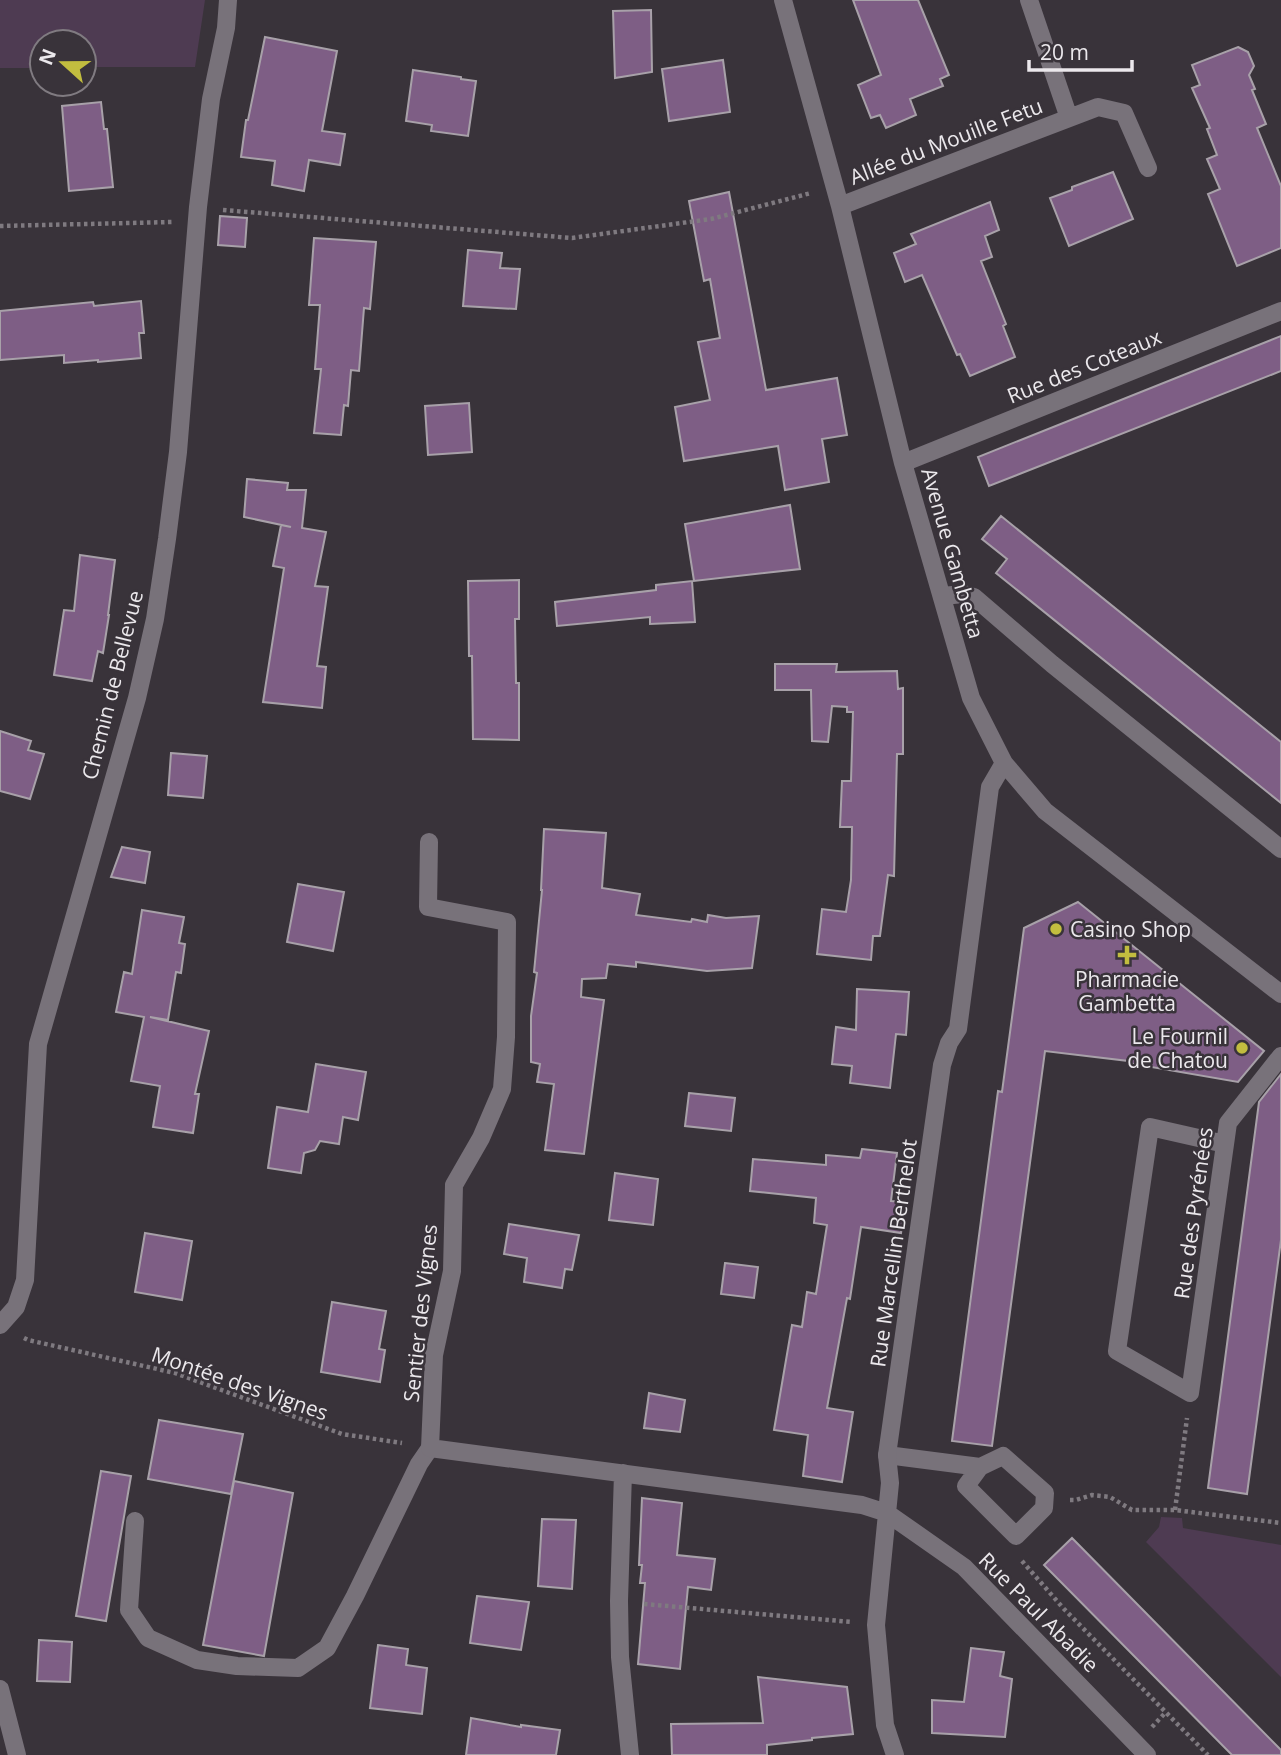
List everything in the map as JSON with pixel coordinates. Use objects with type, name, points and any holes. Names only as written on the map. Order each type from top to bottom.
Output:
[{"type":"street","name":"Chemin de Bellevue","points":[[1,1325],[16,1307],[25,1280],[38,1044],[137,698],[155,619],[178,452],[197,214],[211,99],[226,28],[228,0]]},
{"type":"street","name":"Avenue Gambetta","points":[[783,0],[835,186],[903,463],[971,698],[1004,763],[1045,811],[1281,994]]},
{"type":"street","name":"Allée du Mouille Fetu","points":[[1029,0],[1069,118]]},
{"type":"street","name":"Allée du Mouille Fetu","points":[[840,206],[1098,107],[1124,113],[1148,168]]},
{"type":"street","name":"Rue des Coteaux","points":[[903,463],[1281,311]]},
{"type":"street","points":[[942,596],[964,594],[974,597],[1052,664],[1281,849]]},
{"type":"street","name":"Rue Marcellin Berthelot","points":[[895,1755],[885,1725],[876,1625],[890,1483],[887,1455],[942,1065],[949,1043],[958,1029],[990,788],[1004,763]]},
{"type":"street","name":"Sentier des Vignes","points":[[429,842],[428,907],[507,922],[506,1037],[502,1088],[481,1138],[454,1185],[452,1271],[434,1355],[430,1448]]},
{"type":"street","name":"Rue des Pyrénées","points":[[1190,1393],[1228,1123],[1281,1056]]},
{"type":"street","points":[[1190,1393],[1117,1351],[1150,1126],[1224,1143]]},
{"type":"street","points":[[135,1521],[129,1610],[148,1639],[197,1660],[237,1666],[298,1668],[327,1648],[419,1464],[430,1448],[862,1505],[887,1513]]},
{"type":"street","points":[[887,1455],[980,1466],[1003,1456],[1045,1493],[1044,1508],[1016,1536],[966,1486],[980,1466]]},
{"type":"street","points":[[623,1473],[619,1601],[630,1755]]},
{"type":"street","name":"Rue Paul Abadie","points":[[887,1513],[964,1567],[1137,1751]]},
{"type":"street","points":[[0,1689],[17,1755]]},
{"type":"path","points":[[0,226],[197,214],[572,238],[711,219],[835,186]]},
{"type":"path","name":"Montée des Vignes","points":[[1,1325],[28,1340],[175,1373],[342,1434],[430,1448]]},
{"type":"path","points":[[1175,1510],[1190,1393]]},
{"type":"path","points":[[1044,1499],[1076,1500],[1092,1495],[1110,1497],[1132,1510],[1175,1510],[1281,1524]]},
{"type":"path","points":[[1016,1536],[1018,1556],[1064,1609],[1208,1755]]},
{"type":"path","points":[[619,1601],[876,1625]]},
{"type":"shaded area","points":[[0,0],[205,0],[195,67],[98,67],[98,28],[28,28],[28,68],[0,68]]},
{"type":"shaded area","points":[[1161,1517],[1182,1518],[1183,1528],[1281,1545],[1281,1677],[1146,1542],[1159,1527]]},
{"type":"building","points":[[853,0],[918,0],[949,75],[940,79],[943,86],[910,99],[916,115],[886,128],[880,115],[871,118],[858,85],[881,75]]},
{"type":"building","points":[[651,10],[652,72],[615,78],[613,11]]},
{"type":"building","points":[[265,37],[337,51],[322,131],[345,134],[340,165],[309,160],[304,191],[272,185],[275,161],[241,157],[246,120]]},
{"type":"building","points":[[1238,47],[1248,52],[1254,66],[1249,75],[1255,89],[1252,90],[1266,124],[1257,128],[1281,186],[1281,248],[1237,266],[1208,194],[1220,189],[1207,159],[1217,155],[1207,129],[1210,128],[1192,88],[1200,85],[1192,65]]},
{"type":"building","points":[[723,60],[730,112],[669,121],[662,69]]},
{"type":"building","points":[[413,70],[476,81],[468,136],[431,131],[432,125],[406,121]]},
{"type":"building","points":[[101,102],[104,129],[107,129],[113,187],[69,191],[62,106]]},
{"type":"building","points":[[1113,172],[1133,219],[1069,246],[1050,198]]},
{"type":"building","points":[[729,192],[766,390],[837,378],[847,435],[822,439],[829,482],[785,490],[778,446],[684,461],[675,407],[710,400],[698,342],[720,338],[710,279],[704,281],[689,201]]},
{"type":"building","points":[[990,202],[999,230],[985,236],[992,257],[981,261],[1006,324],[1003,326],[1015,357],[970,376],[960,354],[957,355],[922,275],[905,282],[894,253],[916,244],[911,234]]},
{"type":"building","points":[[220,216],[247,218],[245,247],[218,245]]},
{"type":"building","points":[[314,238],[376,242],[370,309],[364,308],[359,371],[351,370],[348,406],[344,405],[341,435],[314,433],[321,369],[315,369],[320,305],[309,305]]},
{"type":"building","points":[[468,250],[502,253],[500,268],[520,269],[516,309],[463,306]]},
{"type":"building","points":[[141,301],[144,333],[139,333],[141,358],[64,363],[64,355],[0,360],[0,311],[93,302],[94,306]]},
{"type":"building","points":[[1281,336],[1281,371],[989,486],[978,457]]},
{"type":"building","points":[[469,403],[472,452],[428,455],[425,406]]},
{"type":"building","points":[[247,479],[288,483],[287,490],[306,490],[302,528],[326,532],[315,586],[328,587],[317,666],[326,667],[322,708],[263,702],[284,568],[273,566],[281,525],[291,527],[244,517]]},
{"type":"building","points":[[790,505],[800,569],[694,581],[685,524]]},
{"type":"building","points":[[1001,516],[1281,742],[1281,803],[996,573],[1007,559],[982,539]]},
{"type":"building","points":[[80,555],[115,560],[103,653],[98,651],[92,681],[54,675],[64,610],[74,611]]},
{"type":"building","points":[[519,580],[519,619],[515,619],[519,740],[473,739],[468,581]]},
{"type":"building","points":[[692,581],[695,622],[650,624],[650,617],[557,626],[555,602],[656,590],[656,585]]},
{"type":"building","points":[[775,664],[837,664],[836,672],[897,671],[898,689],[903,688],[903,754],[897,754],[894,876],[888,875],[880,936],[873,936],[871,960],[817,954],[822,909],[846,912],[851,880],[852,827],[840,827],[842,781],[851,781],[853,712],[847,712],[847,707],[832,706],[828,742],[812,741],[811,690],[775,690]]},
{"type":"building","points":[[0,731],[31,741],[28,750],[44,754],[30,799],[0,791]]},
{"type":"building","points":[[171,753],[207,756],[203,798],[168,795]]},
{"type":"building","points":[[544,829],[606,833],[602,888],[640,894],[636,915],[691,922],[692,919],[707,922],[708,915],[726,918],[759,916],[752,968],[707,971],[636,962],[636,967],[608,964],[606,978],[582,979],[581,997],[604,1000],[584,1154],[545,1150],[554,1084],[537,1082],[540,1064],[531,1062],[531,1016],[537,973],[534,972],[542,890]]},
{"type":"building","points":[[122,847],[150,852],[145,883],[111,877]]},
{"type":"building","points":[[298,884],[344,892],[333,951],[287,942]]},
{"type":"building","points":[[1078,902],[1264,1051],[1238,1082],[1128,1061],[1045,1051],[992,1446],[952,1441],[998,1091],[1002,1092],[1024,928]]},
{"type":"building","points":[[142,910],[184,917],[179,943],[185,944],[181,973],[176,972],[168,1020],[150,1017],[209,1031],[195,1094],[199,1094],[193,1133],[153,1127],[160,1086],[131,1081],[144,1017],[116,1012],[124,972],[132,974]]},
{"type":"building","points":[[857,989],[909,992],[906,1035],[896,1034],[890,1088],[850,1083],[852,1066],[832,1064],[836,1027],[856,1030]]},
{"type":"building","points":[[316,1064],[366,1072],[358,1120],[343,1117],[339,1144],[320,1141],[315,1150],[304,1153],[301,1173],[268,1168],[277,1107],[308,1112]]},
{"type":"building","points":[[1281,1074],[1281,1240],[1247,1494],[1208,1488],[1259,1102]]},
{"type":"building","points":[[689,1093],[735,1098],[731,1131],[685,1126]]},
{"type":"building","points":[[862,1149],[897,1153],[891,1201],[906,1202],[901,1233],[861,1227],[850,1299],[847,1298],[827,1408],[853,1412],[842,1482],[803,1476],[808,1435],[774,1430],[792,1325],[802,1327],[807,1292],[816,1294],[827,1225],[814,1223],[816,1198],[750,1191],[753,1159],[826,1165],[826,1155],[860,1158]]},
{"type":"building","points":[[615,1173],[658,1179],[653,1225],[609,1220]]},
{"type":"building","points":[[509,1224],[579,1235],[572,1270],[565,1269],[562,1288],[524,1282],[527,1258],[504,1254]]},
{"type":"building","points":[[145,1233],[192,1241],[182,1300],[135,1292]]},
{"type":"building","points":[[725,1263],[758,1267],[754,1298],[721,1294]]},
{"type":"building","points":[[332,1302],[386,1311],[379,1349],[385,1350],[380,1382],[321,1372]]},
{"type":"building","points":[[649,1393],[685,1400],[680,1432],[644,1428]]},
{"type":"building","points":[[159,1420],[243,1434],[231,1494],[148,1479]]},
{"type":"building","points":[[101,1471],[131,1476],[106,1621],[76,1616]]},
{"type":"building","points":[[234,1481],[293,1493],[264,1656],[203,1645]]},
{"type":"building","points":[[642,1498],[682,1503],[677,1555],[715,1559],[711,1590],[688,1587],[680,1669],[638,1664],[645,1583],[640,1583],[642,1565],[639,1565]]},
{"type":"building","points":[[542,1519],[576,1520],[572,1589],[538,1586]]},
{"type":"building","points":[[1072,1538],[1281,1750],[1281,1755],[1232,1755],[1044,1565]]},
{"type":"building","points":[[477,1596],[529,1602],[521,1650],[470,1643]]},
{"type":"building","points":[[39,1640],[72,1642],[70,1682],[37,1681]]},
{"type":"building","points":[[378,1645],[408,1649],[406,1665],[427,1668],[422,1714],[370,1708]]},
{"type":"building","points":[[971,1648],[1004,1652],[1000,1676],[1012,1679],[1005,1737],[932,1733],[932,1700],[964,1702]]},
{"type":"building","points":[[758,1677],[847,1687],[853,1734],[767,1745],[767,1755],[672,1755],[671,1724],[763,1723]]},
{"type":"building","points":[[471,1718],[521,1727],[560,1730],[556,1755],[466,1755]]},
{"type":"place","name":"Casino Shop","points":[[1056,929]]},
{"type":"place","name":"Pharmacie Gambetta","points":[[1127,955]]},
{"type":"place","name":"Le Fournil de Chatou","points":[[1242,1048]]}]
